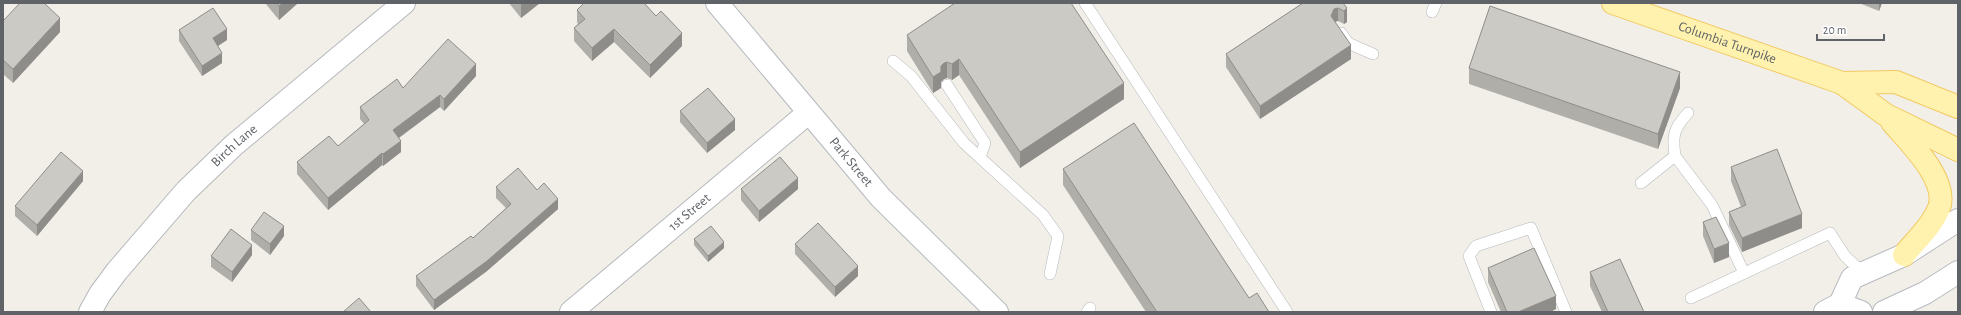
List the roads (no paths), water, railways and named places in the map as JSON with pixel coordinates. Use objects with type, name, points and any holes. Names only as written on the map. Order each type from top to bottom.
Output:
[{"type":"main road","name":"Columbia Turnpike","points":[[1613,3],[1842,83],[1886,115],[1958,150]]},
{"type":"main road","name":"Columbia Turnpike","points":[[1842,83],[1896,82],[1958,107]]},
{"type":"main road","points":[[1886,115],[1929,166],[1939,192],[1939,207],[1931,223],[1904,255]]},
{"type":"street","name":"Birch Lane","points":[[90,312],[100,294],[117,271],[186,191],[234,145],[404,3]]},
{"type":"street","name":"Park Street","points":[[717,3],[881,198],[997,312]]},
{"type":"street","name":"1st Street","points":[[571,312],[808,113]]},
{"type":"street","points":[[1861,312],[1833,308],[1852,278],[1904,255],[1958,220]]},
{"type":"street","points":[[1884,312],[1925,294],[1958,272]]},
{"type":"lane","points":[[1085,3],[1287,312]]},
{"type":"lane","points":[[1429,3],[1432,12],[1436,3]]},
{"type":"lane","points":[[1338,28],[1348,43],[1373,54]]},
{"type":"lane","points":[[893,61],[911,76],[964,143],[1043,215],[1058,236],[1050,274]]},
{"type":"lane","points":[[947,85],[985,143],[980,157]]},
{"type":"lane","points":[[1688,112],[1677,125],[1673,144],[1675,156],[1712,205],[1744,273]]},
{"type":"lane","points":[[1641,183],[1675,156]]},
{"type":"lane","points":[[1491,312],[1469,256],[1476,246],[1531,228],[1566,312]]},
{"type":"lane","points":[[1691,298],[1830,233],[1845,256],[1864,274]]}]
